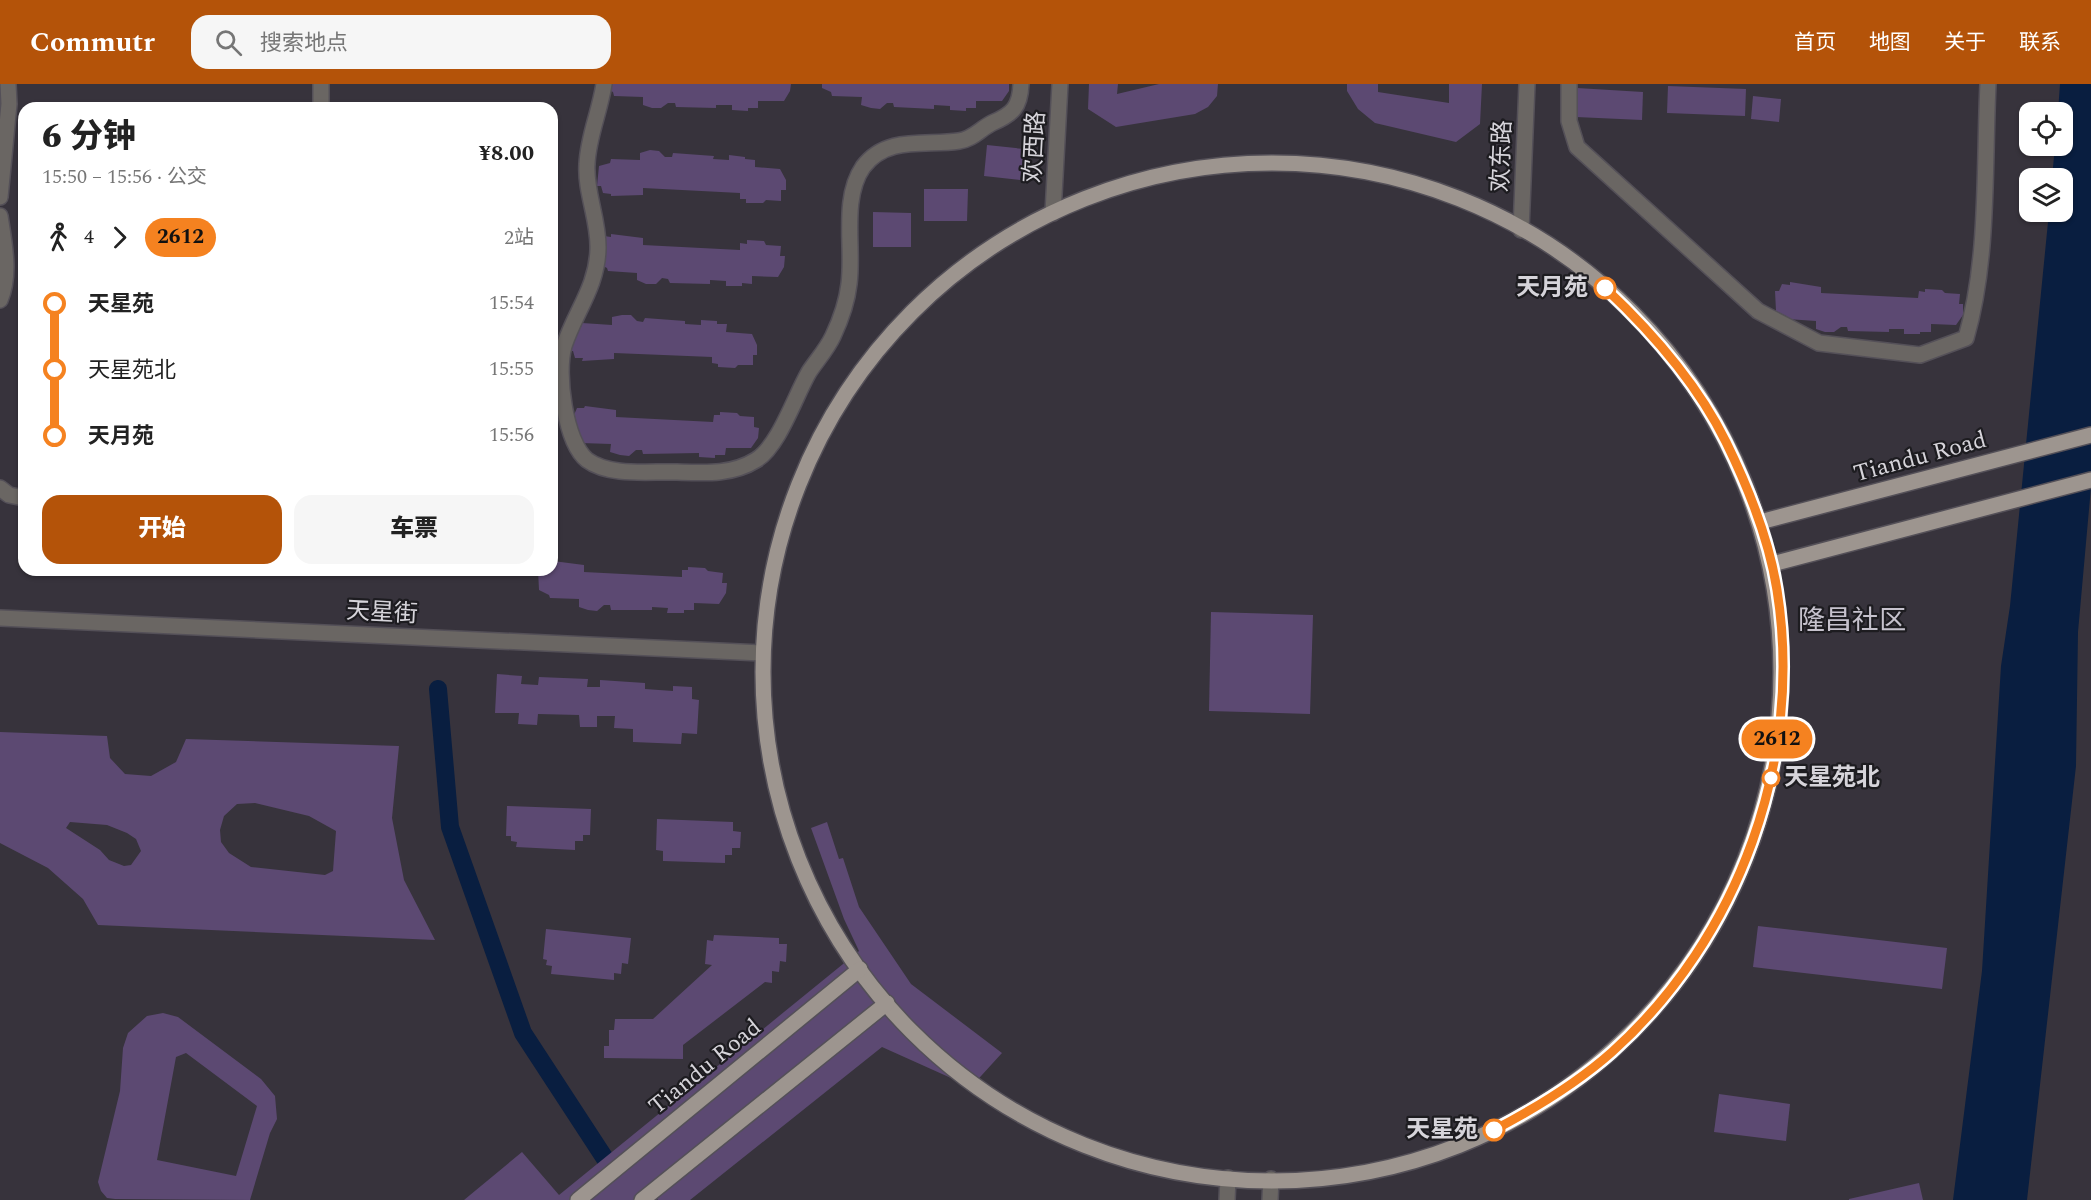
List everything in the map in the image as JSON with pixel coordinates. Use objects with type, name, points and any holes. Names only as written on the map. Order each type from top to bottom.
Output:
[{"type":"main road","points":[[1255,164],[1298,165],[1390,178],[1437,191],[1498,217],[1521,230],[1553,249],[1605,288],[1641,322],[1671,356],[1702,399],[1726,441],[1760,522],[1772,564],[1777,592],[1782,672],[1780,721],[1770,782],[1752,844],[1733,891],[1711,932],[1675,985],[1648,1017],[1588,1071],[1538,1106],[1493,1131],[1450,1149],[1396,1165],[1356,1173],[1271,1179],[1228,1178],[1189,1173],[1128,1159],[1077,1141],[1029,1118],[988,1093],[948,1064],[887,1003],[842,945],[809,885],[787,828],[772,774],[764,720],[762,653],[765,612],[775,554],[796,487],[826,423],[858,373],[902,321],[939,286],[989,248],[1053,213],[1091,196],[1149,178],[1201,169],[1255,164]]},
{"type":"main road","name":"Tiandu Road","points":[[1760,522],[2091,435]]},
{"type":"main road","points":[[1772,564],[2091,480]]},
{"type":"main road","name":"Tiandu Road","points":[[578,1200],[860,969]]},
{"type":"main road","points":[[642,1200],[887,1003]]},
{"type":"street","points":[[0,197],[8,84]]},
{"type":"street","points":[[321,84],[321,102]]},
{"type":"street","points":[[604,84],[586,165],[597,222],[596,271],[588,298],[564,346],[561,366],[564,401],[570,429],[582,454],[599,467],[622,470],[721,473],[740,468],[766,452],[810,372],[832,339],[845,305],[849,286],[852,197],[863,168],[874,156],[906,143],[960,141],[975,136],[1016,110],[1021,98],[1022,84]]},
{"type":"street","name":"欢西路","points":[[1053,213],[1060,84]]},
{"type":"street","name":"欢东路","points":[[1521,230],[1527,84]]},
{"type":"street","points":[[1569,84],[1569,121],[1577,147],[1758,311],[1819,344],[1920,355],[1966,338],[1973,314],[1979,274],[1988,84]]},
{"type":"street","points":[[0,216],[5,255],[5,289],[0,300]]},
{"type":"street","points":[[0,488],[9,495],[18,497]]},
{"type":"street","name":"天星街","points":[[0,618],[762,653]]},
{"type":"street","points":[[1227,1200],[1228,1178]]},
{"type":"street","points":[[1270,1200],[1271,1179]]},
{"type":"water","points":[[2060,84],[2091,84],[2091,487],[2078,632],[2076,766],[2027,1200],[1953,1200],[1982,971],[2001,666],[2010,606],[2048,222],[2073,222],[2073,168],[2053,168],[2054,156],[2073,156],[2073,102],[2059,102]]},
{"type":"building","points":[[604,84],[791,84],[784,101],[758,101],[758,108],[748,108],[748,111],[732,110],[732,105],[716,105],[716,108],[676,107],[675,103],[668,103],[661,108],[652,108],[643,105],[643,97],[614,96],[613,92],[603,87]]},
{"type":"building","points":[[822,84],[1009,84],[1009,91],[1002,101],[976,101],[976,108],[966,108],[966,111],[950,110],[950,106],[934,105],[934,109],[894,107],[893,103],[887,103],[880,109],[861,105],[862,97],[832,96],[831,92],[822,88]]},
{"type":"building","points":[[1089,84],[1118,84],[1117,94],[1159,84],[1218,84],[1217,96],[1208,107],[1195,114],[1116,127],[1088,109]]},
{"type":"building","points":[[1347,84],[1378,84],[1378,92],[1449,103],[1449,84],[1482,84],[1480,124],[1456,142],[1375,123],[1358,109],[1347,91]]},
{"type":"building","points":[[1668,86],[1746,89],[1745,116],[1667,113]]},
{"type":"building","points":[[1577,88],[1643,92],[1642,120],[1576,117]]},
{"type":"building","points":[[1753,96],[1781,99],[1779,122],[1751,119]]},
{"type":"building","points":[[987,145],[1024,149],[1020,180],[984,176]]},
{"type":"building","points":[[650,150],[659,151],[665,157],[672,157],[673,153],[714,156],[713,159],[729,160],[729,155],[745,157],[745,159],[755,160],[755,167],[780,169],[786,180],[786,190],[781,190],[781,201],[766,200],[763,203],[746,203],[746,199],[740,199],[740,193],[643,188],[643,195],[611,196],[611,194],[603,193],[601,186],[597,186],[599,166],[610,163],[611,159],[640,160],[640,153]]},
{"type":"building","points":[[924,189],[968,189],[967,221],[924,221]]},
{"type":"building","points":[[873,212],[911,213],[911,247],[873,247]]},
{"type":"building","points":[[611,234],[643,238],[643,245],[740,250],[740,243],[747,244],[747,240],[764,241],[766,245],[781,246],[780,256],[785,256],[784,267],[778,277],[752,276],[752,284],[742,283],[742,286],[726,286],[726,281],[710,280],[710,284],[670,283],[668,279],[662,278],[656,284],[646,284],[637,280],[637,273],[608,271],[607,268],[597,263],[604,236],[611,237]]},
{"type":"building","points":[[1790,282],[1821,287],[1821,293],[1918,298],[1919,291],[1925,292],[1925,289],[1942,290],[1945,293],[1960,294],[1959,304],[1963,304],[1963,315],[1956,325],[1931,324],[1931,332],[1920,332],[1920,334],[1904,334],[1904,329],[1889,329],[1889,332],[1848,331],[1847,327],[1841,327],[1834,332],[1825,332],[1816,329],[1816,321],[1787,319],[1786,316],[1776,311],[1775,291],[1779,291],[1782,284],[1790,285]]},
{"type":"building","points":[[631,315],[637,321],[643,322],[645,318],[685,321],[685,324],[701,325],[701,320],[717,321],[717,324],[727,324],[726,332],[752,334],[757,345],[757,355],[753,355],[753,365],[738,365],[735,368],[718,367],[718,364],[712,363],[712,357],[614,353],[614,359],[582,361],[583,358],[575,358],[573,351],[569,351],[571,331],[581,327],[582,323],[612,325],[612,317]]},
{"type":"building","points":[[585,406],[616,410],[616,417],[713,422],[714,415],[720,415],[720,412],[737,413],[740,416],[754,417],[754,427],[759,428],[758,438],[751,448],[726,448],[725,455],[715,455],[715,458],[699,457],[699,453],[643,454],[642,450],[636,450],[629,456],[620,455],[610,452],[611,444],[581,443],[570,414],[574,415],[577,408]]},
{"type":"building","points":[[558,562],[584,565],[584,572],[682,577],[682,570],[688,570],[688,567],[705,568],[708,571],[723,573],[722,583],[727,583],[726,593],[719,604],[694,603],[694,610],[684,610],[684,613],[667,613],[668,608],[652,607],[652,610],[611,610],[610,605],[604,605],[597,611],[588,610],[579,607],[579,599],[550,598],[549,595],[539,590],[538,576],[558,576]]},
{"type":"building","points":[[1211,612],[1313,615],[1310,714],[1209,711]]},
{"type":"building","points":[[497,674],[522,676],[521,684],[538,685],[539,677],[588,679],[587,687],[600,687],[600,680],[645,683],[645,689],[673,691],[673,686],[692,687],[692,699],[699,700],[697,734],[682,733],[681,744],[633,742],[633,729],[614,728],[615,716],[597,716],[597,727],[580,727],[579,715],[538,714],[537,725],[518,724],[519,713],[495,713]]},
{"type":"building","points":[[0,732],[107,736],[110,758],[125,774],[151,776],[176,762],[186,739],[399,746],[392,818],[404,880],[435,940],[98,925],[83,899],[48,868],[0,843]],"holes":[[[255,803],[309,816],[336,831],[333,871],[325,875],[251,867],[229,853],[221,842],[220,830],[224,816],[237,804]],[[70,822],[107,825],[127,833],[136,839],[141,851],[131,865],[124,866],[109,860],[100,850],[66,828]]]},
{"type":"building","points":[[507,806],[591,809],[590,835],[583,835],[583,841],[575,841],[575,850],[516,847],[517,842],[511,841],[511,836],[506,836]]},
{"type":"building","points":[[657,819],[733,822],[733,831],[741,832],[740,848],[732,848],[732,855],[725,855],[725,863],[663,861],[663,851],[656,850]]},
{"type":"building","points":[[827,822],[839,859],[843,858],[859,907],[911,984],[1002,1053],[971,1087],[882,1047],[690,1200],[658,1200],[652,1193],[642,1200],[464,1200],[522,1152],[559,1195],[859,951],[844,919],[811,828]]},
{"type":"building","points":[[1758,926],[1947,948],[1942,989],[1753,967]]},
{"type":"building","points":[[546,929],[631,938],[628,964],[622,963],[621,974],[614,973],[614,980],[551,974],[552,966],[546,965],[547,960],[543,959]]},
{"type":"building","points":[[714,935],[779,938],[779,944],[787,944],[786,962],[780,961],[779,972],[772,971],[772,983],[765,982],[683,1045],[683,1059],[604,1058],[604,1046],[609,1046],[609,1030],[614,1030],[615,1019],[653,1019],[712,965],[705,964],[707,940],[713,941]]},
{"type":"building","points":[[163,1013],[178,1017],[261,1079],[275,1096],[277,1119],[270,1133],[250,1200],[115,1199],[107,1198],[101,1191],[98,1182],[120,1091],[123,1048],[128,1033],[147,1016]],"holes":[[[186,1053],[257,1106],[236,1176],[157,1160],[176,1057]]]},
{"type":"building","points":[[1719,1094],[1790,1104],[1786,1141],[1714,1132]]},
{"type":"building","points":[[1919,1183],[1923,1200],[1849,1200],[1849,1199]]},
{"type":"waterway","points":[[438,689],[450,827],[523,1033],[632,1200]]},
{"type":"bus line","name":"2612","points":[[1494,1130],[1538,1106],[1612,1052],[1648,1017],[1675,985],[1711,932],[1733,891],[1752,844],[1770,782],[1780,721],[1782,672],[1777,592],[1772,564],[1751,497],[1726,441],[1702,399],[1671,356],[1641,322],[1605,288]]},
{"type":"place","name":"天月苑","points":[[1605,288]]},
{"type":"place","name":"天星苑北","points":[[1771,778]]},
{"type":"place","name":"天星苑","points":[[1494,1130]]},
{"type":"district","name":"隆昌社区","points":[[1852,621]]}]
